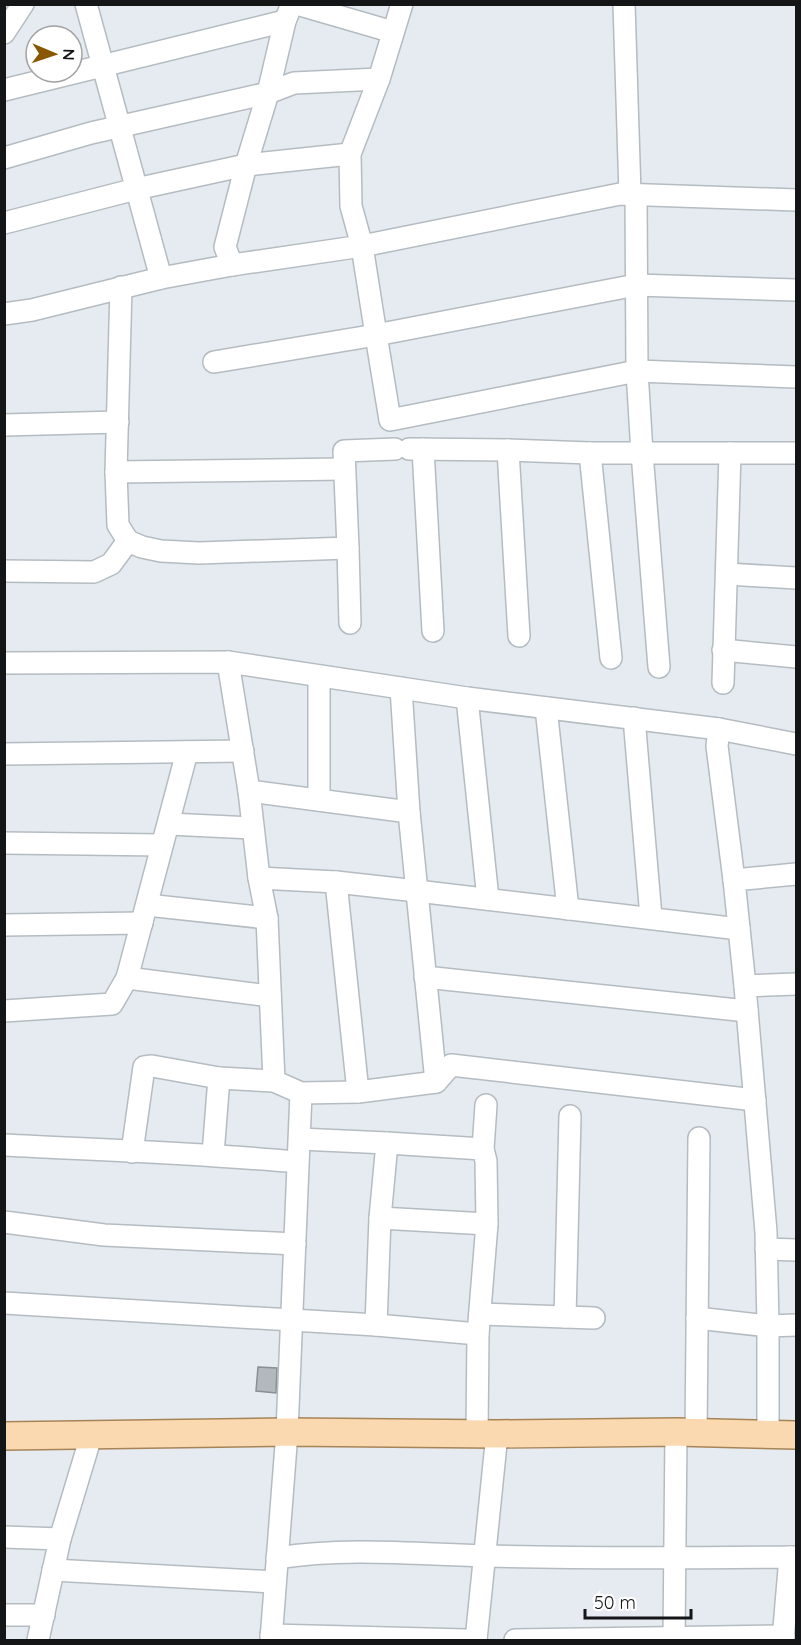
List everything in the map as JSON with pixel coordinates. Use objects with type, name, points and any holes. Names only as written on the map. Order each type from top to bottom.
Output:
[{"type":"main road","points":[[4,1436],[287,1432],[487,1434],[686,1432],[796,1435]]},
{"type":"street","points":[[6,30],[23,4]]},
{"type":"street","points":[[86,4],[161,278]]},
{"type":"street","points":[[232,265],[225,246],[268,93],[285,21],[292,4],[300,4],[393,32]]},
{"type":"street","points":[[395,448],[362,246],[351,206],[351,153],[379,79],[402,4]]},
{"type":"street","points":[[624,4],[633,194],[637,372],[659,668]]},
{"type":"street","points":[[4,90],[285,21]]},
{"type":"street","points":[[4,158],[91,133],[268,93],[294,83],[379,79]]},
{"type":"street","points":[[4,223],[136,189],[246,165],[351,153]]},
{"type":"street","points":[[4,314],[32,310],[161,278],[362,246],[608,196],[633,194],[796,200]]},
{"type":"street","points":[[214,362],[376,335],[636,285],[796,290]]},
{"type":"street","points":[[121,287],[116,472],[118,525],[128,541],[161,551],[199,553],[348,548]]},
{"type":"street","points":[[390,420],[637,372],[796,377]]},
{"type":"street","points":[[4,425],[118,422]]},
{"type":"street","points":[[350,623],[344,451],[395,448],[590,453],[796,453]]},
{"type":"street","points":[[423,449],[433,631]]},
{"type":"street","points":[[508,450],[519,636]]},
{"type":"street","points":[[590,453],[611,658]]},
{"type":"street","points":[[723,683],[730,453]]},
{"type":"street","points":[[116,472],[344,469]]},
{"type":"street","points":[[4,571],[94,572],[111,564],[128,541]]},
{"type":"street","points":[[727,574],[796,578]]},
{"type":"street","points":[[723,650],[796,657]]},
{"type":"street","points":[[228,662],[249,791],[259,878],[267,918],[274,1081]]},
{"type":"street","points":[[4,663],[228,662],[467,698],[719,729],[796,744]]},
{"type":"street","points":[[319,676],[320,800]]},
{"type":"street","points":[[401,688],[409,812],[436,1082]]},
{"type":"street","points":[[467,698],[488,899]]},
{"type":"street","points":[[546,708],[568,909]]},
{"type":"street","points":[[634,718],[651,917]]},
{"type":"street","points":[[719,729],[717,746],[745,986],[766,1249],[768,1434]]},
{"type":"street","points":[[4,754],[243,751]]},
{"type":"street","points":[[4,1011],[112,1004],[127,978],[187,752]]},
{"type":"street","points":[[249,791],[409,812]]},
{"type":"street","points":[[169,824],[252,828]]},
{"type":"street","points":[[4,843],[162,845]]},
{"type":"street","points":[[734,880],[796,874]]},
{"type":"street","points":[[259,878],[336,882],[739,929]]},
{"type":"street","points":[[336,882],[358,1092]]},
{"type":"street","points":[[4,925],[144,914],[267,918]]},
{"type":"street","points":[[425,977],[747,1011]]},
{"type":"street","points":[[127,978],[270,996]]},
{"type":"street","points":[[745,986],[796,984]]},
{"type":"street","points":[[132,1152],[144,1067],[152,1065],[219,1078],[274,1081],[301,1093],[358,1092],[436,1082],[451,1065],[755,1100]]},
{"type":"street","points":[[213,1154],[219,1078]]},
{"type":"street","points":[[301,1093],[287,1432],[271,1638],[465,1641]]},
{"type":"street","points":[[476,1641],[484,1556],[487,1434],[479,1324],[487,1224],[486,1161],[483,1149],[486,1104]]},
{"type":"street","points":[[565,1317],[570,1116]]},
{"type":"street","points":[[674,1639],[676,1558],[697,1318],[699,1138]]},
{"type":"street","points":[[300,1139],[483,1149]]},
{"type":"street","points":[[376,1324],[380,1218],[387,1143]]},
{"type":"street","points":[[4,1144],[132,1152],[213,1154],[297,1162]]},
{"type":"street","points":[[380,1218],[487,1224]]},
{"type":"street","points":[[4,1222],[104,1235],[295,1244]]},
{"type":"street","points":[[766,1249],[796,1250]]},
{"type":"street","points":[[4,1303],[376,1324],[479,1324],[565,1317],[594,1318]]},
{"type":"street","points":[[697,1318],[768,1326],[796,1325]]},
{"type":"street","points":[[38,1641],[60,1539],[92,1433]]},
{"type":"street","points":[[4,1537],[60,1539]]},
{"type":"street","points":[[277,1558],[318,1553],[376,1551],[484,1556],[793,1557],[784,1638],[515,1641]]},
{"type":"street","points":[[53,1570],[275,1582]]},
{"type":"street","points":[[4,1615],[44,1615]]},
{"type":"building","points":[[258,1367],[277,1368],[276,1393],[256,1391]]}]
